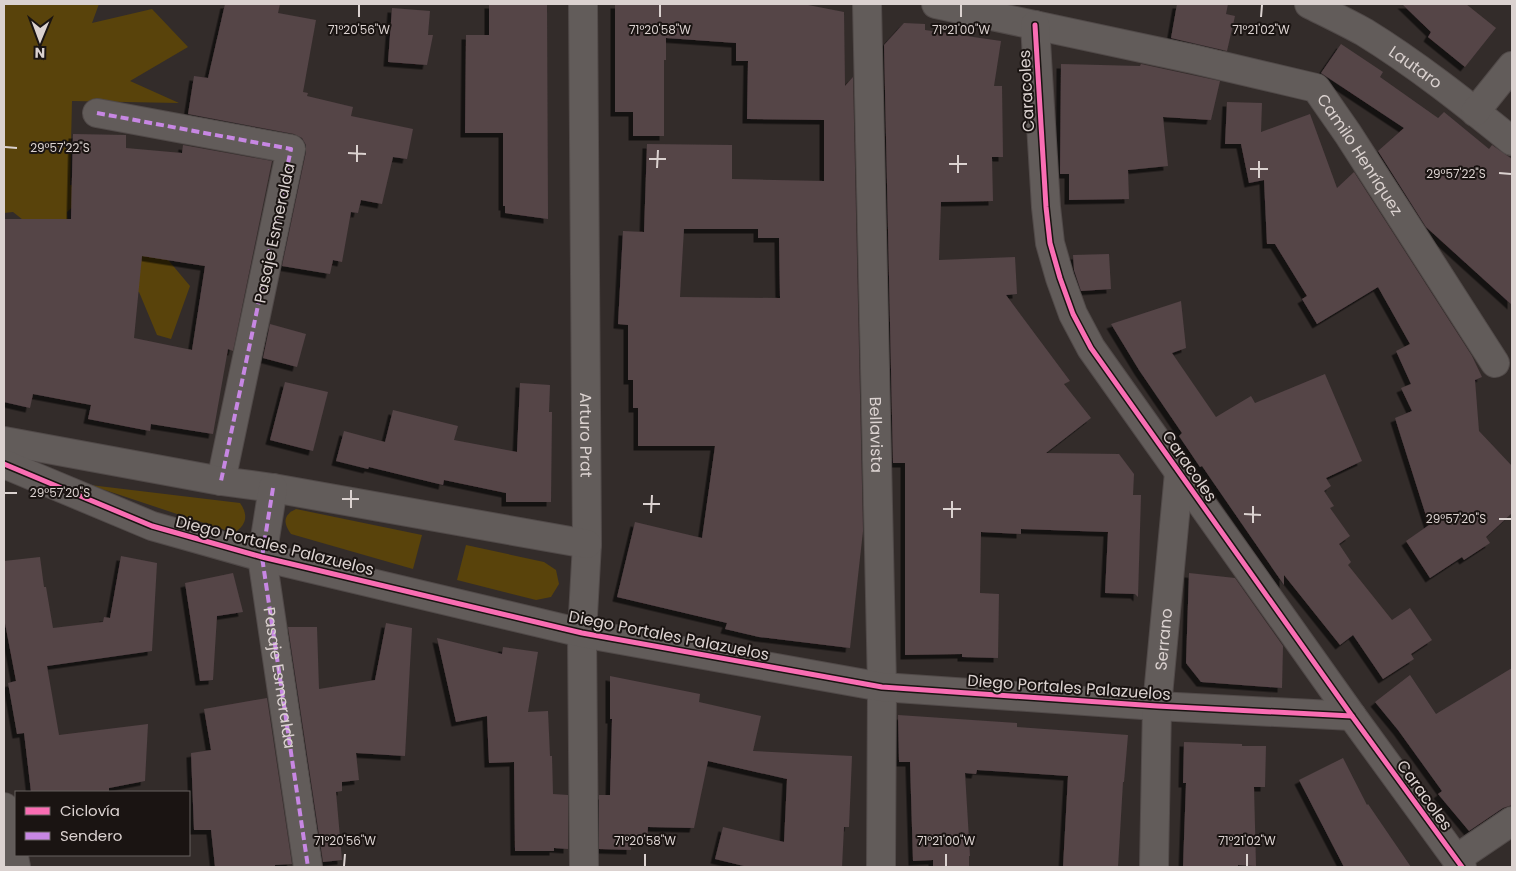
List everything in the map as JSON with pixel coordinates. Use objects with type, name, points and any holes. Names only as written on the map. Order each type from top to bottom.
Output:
[{"type":"street","name":"Arturo Prat","points":[[583,4],[587,544],[582,632],[584,867]]},
{"type":"street","name":"Bellavista","points":[[867,4],[882,687],[881,867]]},
{"type":"street","points":[[936,4],[1035,25]]},
{"type":"street","name":"Lautaro","points":[[1309,4],[1378,41],[1512,141]]},
{"type":"street","name":"Camilo Henríquez","points":[[1035,25],[1316,88],[1348,134],[1495,363]]},
{"type":"street","name":"Caracoles","points":[[1035,25],[1046,207],[1050,243],[1073,314],[1091,348],[1352,716],[1459,863]]},
{"type":"street","points":[[1475,112],[1512,66]]},
{"type":"street","name":"Pasaje Esmeralda","points":[[97,113],[291,149],[221,481]]},
{"type":"street","points":[[4,441],[221,481],[273,488],[587,544]]},
{"type":"street","name":"Diego Portales Palazuelos","points":[[4,464],[152,526],[262,557],[582,632],[882,687],[1156,706],[1352,716]]},
{"type":"street","name":"Serrano","points":[[1154,867],[1156,706],[1179,473]]},
{"type":"street","name":"Pasaje Esmeralda","points":[[273,488],[262,557],[308,867]]},
{"type":"street","points":[[4,807],[16,867]]},
{"type":"street","points":[[1459,863],[1512,821]]},
{"type":"shaded area","points":[[4,4],[99,4],[92,23],[152,9],[188,47],[130,81],[179,103],[72,101],[70,185],[93,188],[67,212],[72,270],[159,249],[190,286],[171,339],[157,335],[139,292],[109,291],[41,269],[4,266],[4,242],[37,231],[13,212],[4,213]]},
{"type":"shaded area","points":[[90,485],[240,503],[245,512],[245,520],[234,533]]},
{"type":"shaded area","points":[[296,509],[422,535],[413,569],[291,534],[286,520],[289,514]]},
{"type":"shaded area","points":[[466,545],[544,562],[556,570],[559,584],[551,597],[536,600],[457,580]]},
{"type":"building","points":[[225,4],[280,4],[278,13],[316,20],[303,92],[308,93],[307,96],[353,107],[351,116],[413,129],[407,159],[393,157],[382,204],[361,200],[358,213],[351,212],[342,262],[333,260],[330,274],[282,266],[306,152],[306,145],[302,138],[294,134],[188,114],[194,76],[208,78]]},
{"type":"building","points":[[489,4],[547,4],[548,219],[505,213],[505,206],[503,206],[503,133],[465,133],[466,35],[489,35]]},
{"type":"building","points":[[615,4],[803,4],[844,12],[845,86],[853,77],[863,531],[850,648],[759,637],[725,629],[727,623],[617,597],[635,522],[702,538],[715,446],[638,446],[638,408],[633,408],[633,380],[628,380],[628,325],[618,324],[623,231],[644,232],[647,144],[732,145],[732,179],[824,181],[824,120],[747,119],[748,61],[736,61],[736,43],[666,38],[666,60],[664,60],[664,136],[633,136],[633,112],[615,112]],"holes":[[[684,229],[758,229],[758,238],[779,238],[780,298],[680,297]]]},
{"type":"building","points":[[1177,4],[1228,4],[1226,14],[1235,16],[1227,51],[1171,38]]},
{"type":"building","points":[[1402,4],[1466,4],[1496,28],[1465,67],[1428,37],[1431,32]]},
{"type":"building","points":[[392,8],[430,11],[428,35],[433,35],[427,65],[388,62]]},
{"type":"building","points":[[904,23],[925,24],[925,30],[1001,41],[994,86],[1002,86],[1003,157],[992,157],[993,201],[941,202],[939,260],[1015,257],[1017,294],[1006,295],[1070,381],[1064,384],[1091,418],[1046,453],[1119,454],[1134,474],[1133,495],[1141,495],[1138,597],[1135,594],[1105,593],[1108,532],[1021,529],[1021,534],[981,532],[980,593],[999,594],[998,658],[962,657],[962,654],[905,655],[905,463],[893,463],[884,45]]},
{"type":"building","points":[[1341,44],[1383,72],[1380,77],[1438,118],[1444,112],[1489,149],[1492,145],[1512,159],[1512,305],[1426,227],[1378,151],[1404,128],[1321,73]]},
{"type":"building","points":[[1061,64],[1140,66],[1141,64],[1220,81],[1211,120],[1163,117],[1168,166],[1128,170],[1129,199],[1069,200],[1069,174],[1060,174]]},
{"type":"building","points":[[1227,102],[1262,103],[1261,132],[1310,114],[1337,188],[1354,172],[1472,356],[1482,377],[1475,380],[1479,431],[1512,466],[1512,513],[1486,537],[1490,543],[1464,560],[1462,557],[1430,578],[1406,541],[1429,525],[1395,418],[1412,411],[1401,388],[1411,384],[1396,351],[1410,344],[1378,287],[1317,324],[1302,299],[1307,296],[1275,244],[1267,244],[1264,180],[1249,183],[1241,144],[1225,144]]},
{"type":"building","points":[[73,134],[126,135],[126,148],[182,153],[183,145],[272,161],[233,351],[228,349],[213,434],[151,424],[150,431],[88,419],[91,405],[33,394],[30,408],[4,402],[4,219],[71,219]],"holes":[[[142,256],[205,266],[192,350],[134,338]]]},
{"type":"building","points":[[1109,254],[1111,289],[1081,291],[1074,270],[1073,255]]},
{"type":"building","points":[[1181,301],[1186,348],[1172,353],[1216,417],[1251,396],[1255,403],[1325,374],[1362,461],[1326,478],[1331,486],[1324,491],[1334,506],[1330,508],[1350,536],[1339,544],[1351,562],[1348,565],[1392,620],[1410,608],[1432,640],[1411,654],[1414,659],[1383,679],[1353,635],[1340,645],[1284,575],[1284,585],[1202,466],[1200,467],[1179,436],[1182,433],[1139,370],[1111,324]]},
{"type":"building","points":[[270,324],[306,334],[297,367],[263,358]]},
{"type":"building","points":[[285,382],[328,392],[313,451],[270,440]]},
{"type":"building","points":[[520,383],[550,385],[549,412],[552,412],[551,502],[506,502],[506,493],[444,480],[443,485],[336,461],[344,431],[385,442],[393,410],[458,426],[454,440],[517,452]]},
{"type":"building","points":[[121,556],[157,563],[152,651],[47,666],[59,735],[148,724],[145,781],[109,788],[109,791],[31,791],[24,733],[17,734],[8,683],[16,681],[4,618],[4,561],[40,557],[53,628],[103,622],[104,617],[110,618]]},
{"type":"building","points":[[233,573],[243,612],[217,616],[213,680],[200,681],[185,583]]},
{"type":"building","points":[[1189,573],[1235,578],[1283,646],[1282,688],[1201,682],[1186,663]]},
{"type":"building","points":[[386,623],[412,628],[405,756],[356,753],[359,780],[342,782],[342,791],[336,792],[342,860],[323,862],[288,627],[317,627],[319,689],[375,680]]},
{"type":"building","points":[[437,638],[502,654],[503,647],[538,652],[528,712],[548,711],[553,794],[568,795],[568,849],[554,848],[554,851],[515,851],[514,762],[489,763],[487,716],[456,722]]},
{"type":"building","points":[[1512,668],[1512,805],[1503,808],[1469,831],[1438,794],[1442,791],[1398,730],[1375,702],[1410,675],[1436,714]]},
{"type":"building","points":[[610,676],[700,694],[699,702],[761,716],[753,751],[852,756],[849,827],[844,827],[842,867],[748,867],[715,859],[723,827],[784,842],[787,779],[708,761],[694,828],[648,827],[647,842],[631,842],[631,850],[599,849],[599,795],[610,795],[612,719],[610,719]]},
{"type":"building","points":[[267,698],[292,864],[275,865],[275,867],[215,867],[211,830],[194,830],[191,753],[211,750],[204,709]]},
{"type":"building","points":[[898,715],[1017,723],[1017,727],[1128,735],[1118,867],[1063,867],[1068,776],[977,770],[976,774],[965,773],[969,867],[933,867],[933,860],[913,861],[910,762],[899,762]]},
{"type":"building","points":[[1184,742],[1266,746],[1265,787],[1254,787],[1256,866],[1183,867],[1186,783],[1183,783]]},
{"type":"building","points":[[1343,758],[1367,805],[1411,867],[1344,867],[1299,780]]},
{"type":"marked path","points":[[97,113],[291,149],[221,481]]},
{"type":"marked path","points":[[273,488],[262,557],[308,867]]},
{"type":"cycle path","points":[[1035,25],[1046,207],[1050,243],[1073,314],[1091,348],[1352,716],[1462,867]]},
{"type":"cycle path","points":[[4,464],[152,526],[262,557],[582,633],[882,687],[1157,706],[1352,716]]}]
